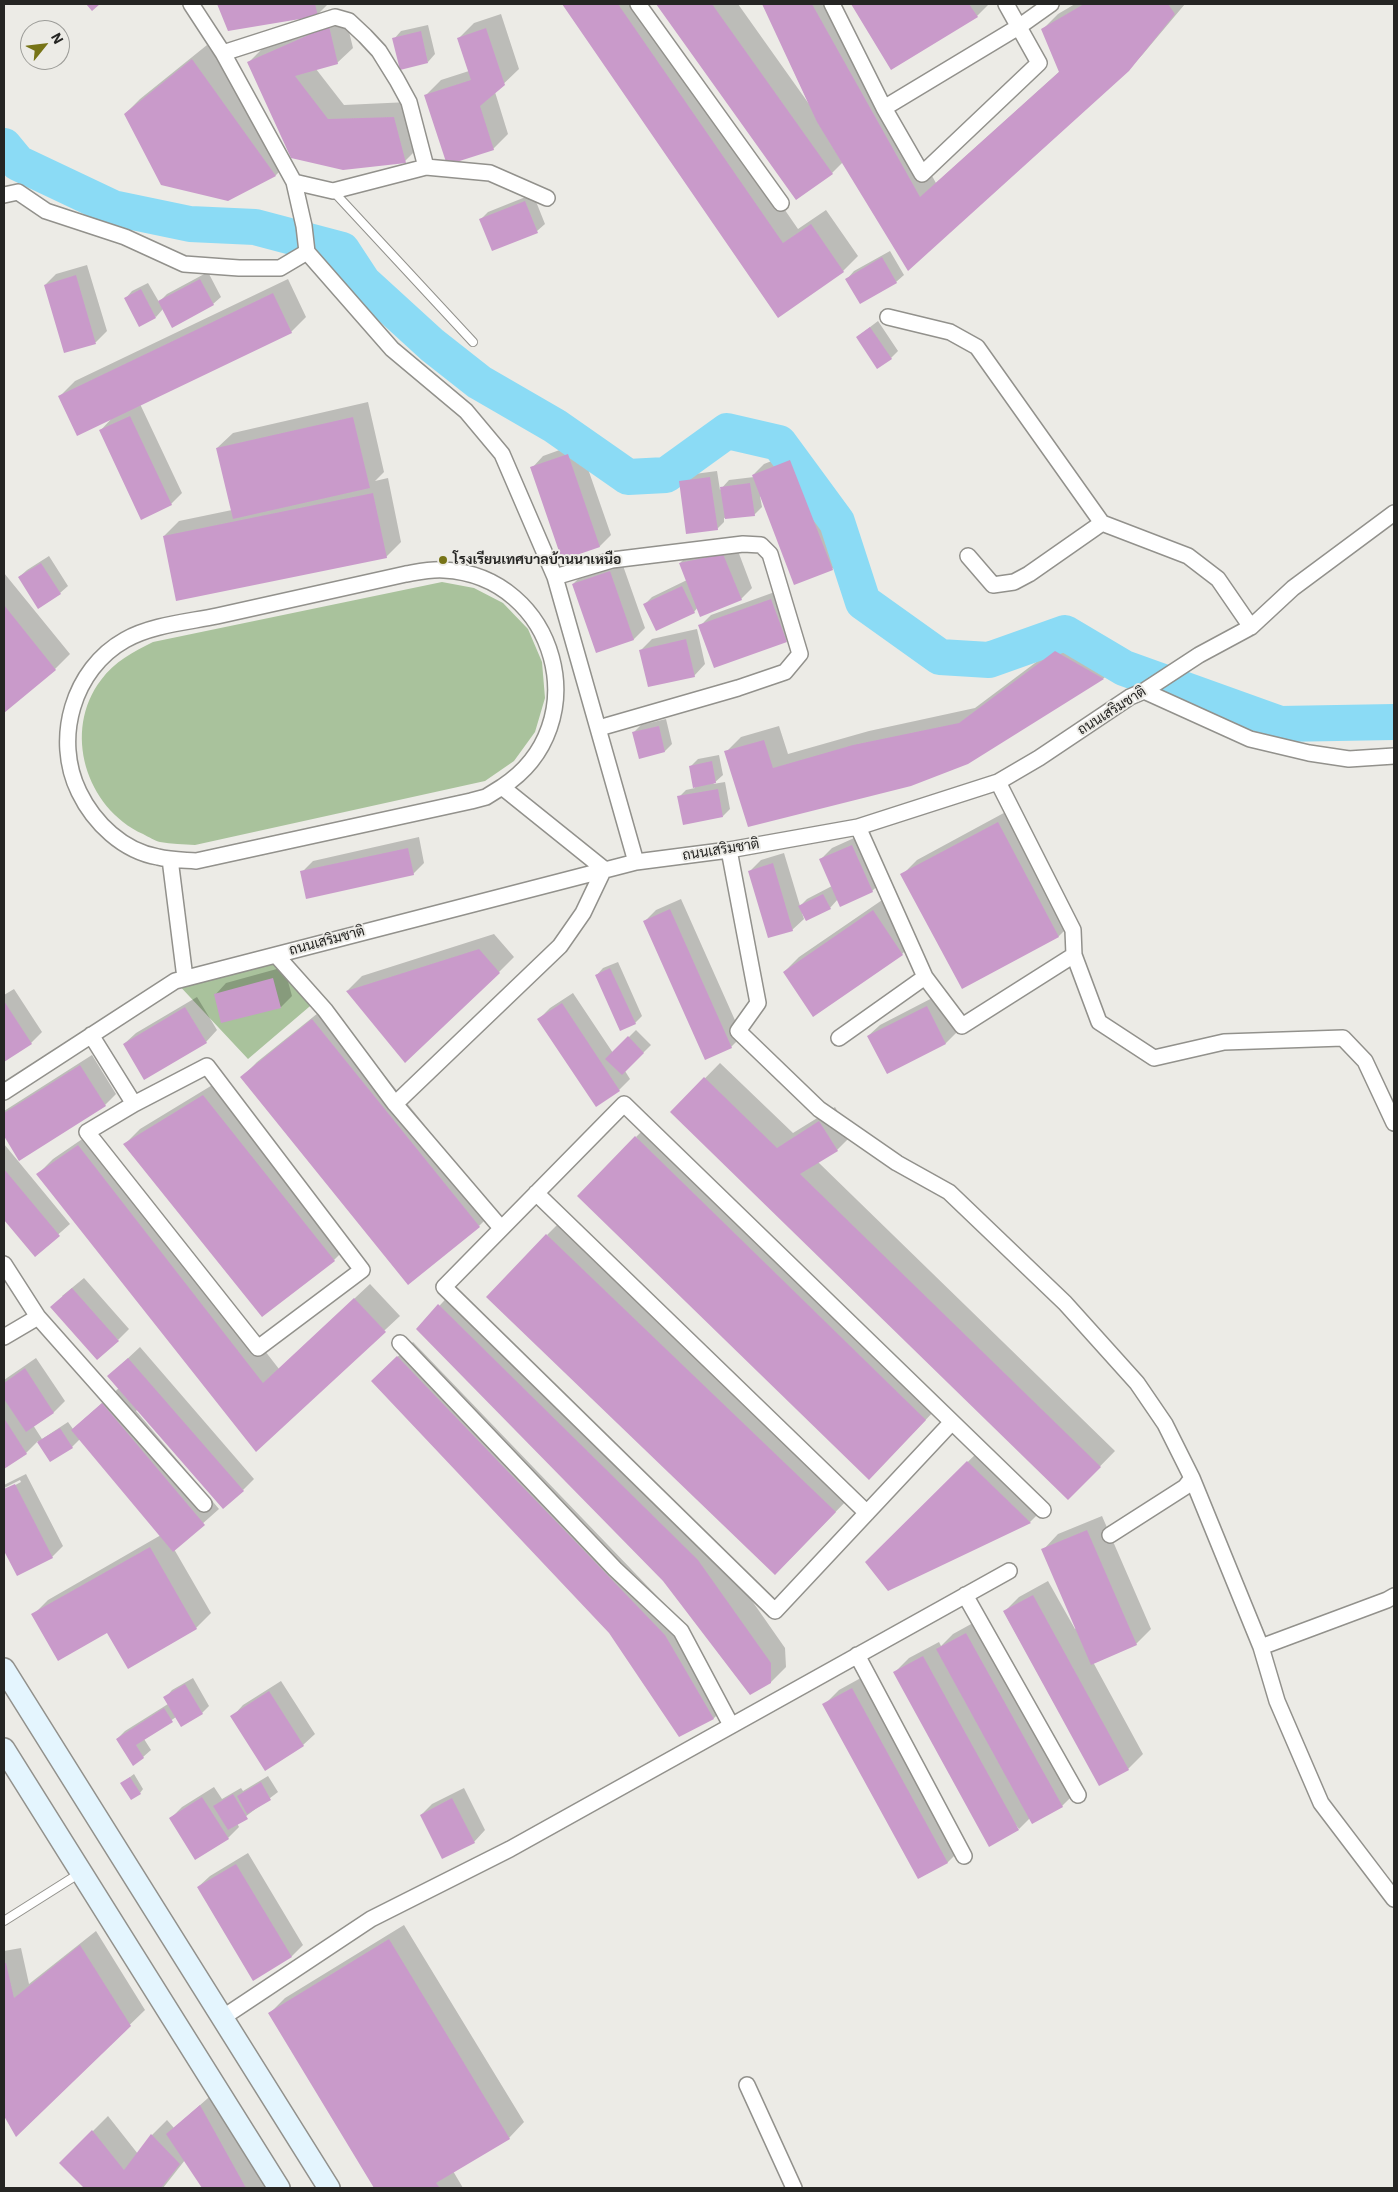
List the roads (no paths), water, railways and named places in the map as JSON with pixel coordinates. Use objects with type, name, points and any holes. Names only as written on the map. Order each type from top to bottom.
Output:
[{"type":"main road","points":[[4,1669],[329,2188]]},
{"type":"main road","points":[[4,1749],[279,2188]]},
{"type":"street","points":[[191,4],[223,53],[294,182],[304,226],[307,251],[392,349],[466,411],[502,454],[555,577],[636,862]]},
{"type":"street","points":[[638,4],[781,203]]},
{"type":"street","points":[[832,4],[884,108],[922,174],[1039,63],[1006,4]]},
{"type":"street","points":[[884,108],[976,50],[1020,26],[1052,4]]},
{"type":"street","points":[[223,53],[335,17],[349,21],[379,51],[409,102],[426,167]]},
{"type":"street","points":[[294,182],[332,191],[426,167],[490,173],[548,198]]},
{"type":"street","points":[[4,195],[18,192],[46,211],[125,237],[184,264],[239,268],[280,268],[307,251]]},
{"type":"street","points":[[888,317],[950,332],[977,347],[1102,523],[1188,556],[1218,579],[1251,627]]},
{"type":"street","name":"ถนนเสริมชาติ","points":[[4,1092],[175,981],[604,869],[636,862],[729,850],[858,826],[998,782],[1039,758],[1130,697],[1144,691],[1199,655],[1251,627],[1293,588],[1394,513]]},
{"type":"street","points":[[968,556],[992,585],[1014,582],[1102,523]]},
{"type":"street","points":[[555,577],[612,560],[742,544],[761,544],[770,554],[784,598],[800,654],[785,672],[738,688],[599,728]]},
{"type":"street","points":[[444,570],[483,579],[516,600],[541,631],[550,649],[557,687],[551,727],[532,762],[518,776],[502,787],[486,797],[471,801],[196,861],[157,857],[138,851],[122,842],[93,816],[74,782],[67,744],[69,724],[73,705],[90,671],[118,644],[128,638],[153,630],[406,574],[444,570]]},
{"type":"street","points":[[1144,691],[1250,739],[1309,753],[1349,759],[1394,756]]},
{"type":"street","points":[[998,782],[1073,930],[1074,954],[1099,1022],[1154,1058],[1224,1042],[1343,1038],[1365,1061],[1394,1123]]},
{"type":"street","points":[[395,1104],[560,946],[583,913],[604,869],[502,787]]},
{"type":"street","points":[[858,826],[925,977],[962,1026],[1074,954]]},
{"type":"street","points":[[729,850],[758,1003],[738,1032],[819,1109],[897,1163],[949,1192],[1065,1303],[1137,1383],[1166,1424],[1192,1478],[1261,1647],[1277,1701],[1321,1804],[1394,1899]]},
{"type":"street","points":[[170,858],[185,978]]},
{"type":"street","points":[[276,955],[324,1010],[395,1104],[501,1228]]},
{"type":"street","points":[[839,1038],[925,977]]},
{"type":"street","points":[[91,1036],[134,1104]]},
{"type":"street","points":[[207,1066],[362,1270],[258,1348],[87,1132],[134,1104],[207,1066]]},
{"type":"street","points":[[952,1422],[776,1611],[444,1287],[624,1104],[952,1422],[1042,1510]]},
{"type":"street","points":[[536,1193],[867,1513]]},
{"type":"street","points":[[4,1264],[38,1317],[204,1504]]},
{"type":"street","points":[[4,1337],[38,1317]]},
{"type":"street","points":[[400,1343],[615,1569],[681,1631],[731,1725]]},
{"type":"street","points":[[1110,1535],[1185,1487],[1192,1478]]},
{"type":"street","points":[[222,2018],[371,1919],[510,1848],[1008,1571]]},
{"type":"street","points":[[965,1595],[1078,1795]]},
{"type":"street","points":[[1261,1647],[1394,1596]]},
{"type":"street","points":[[857,1655],[964,1856]]},
{"type":"street","points":[[746,2086],[794,2188]]},
{"type":"lane","points":[[332,191],[473,342]]},
{"type":"lane","points":[[4,1921],[82,1872]]},
{"type":"waterway","points":[[4,146],[18,163],[113,208],[190,224],[255,227],[342,250],[363,282],[432,345],[479,382],[555,426],[628,477],[666,475],[727,431],[779,443],[837,522],[863,602],[940,657],[989,660],[1065,633],[1124,668],[1280,724],[1394,722]]},
{"type":"place","name":"โรงเรียนเทศบาลบ้านนาเหนือ","points":[[443,560]]}]
